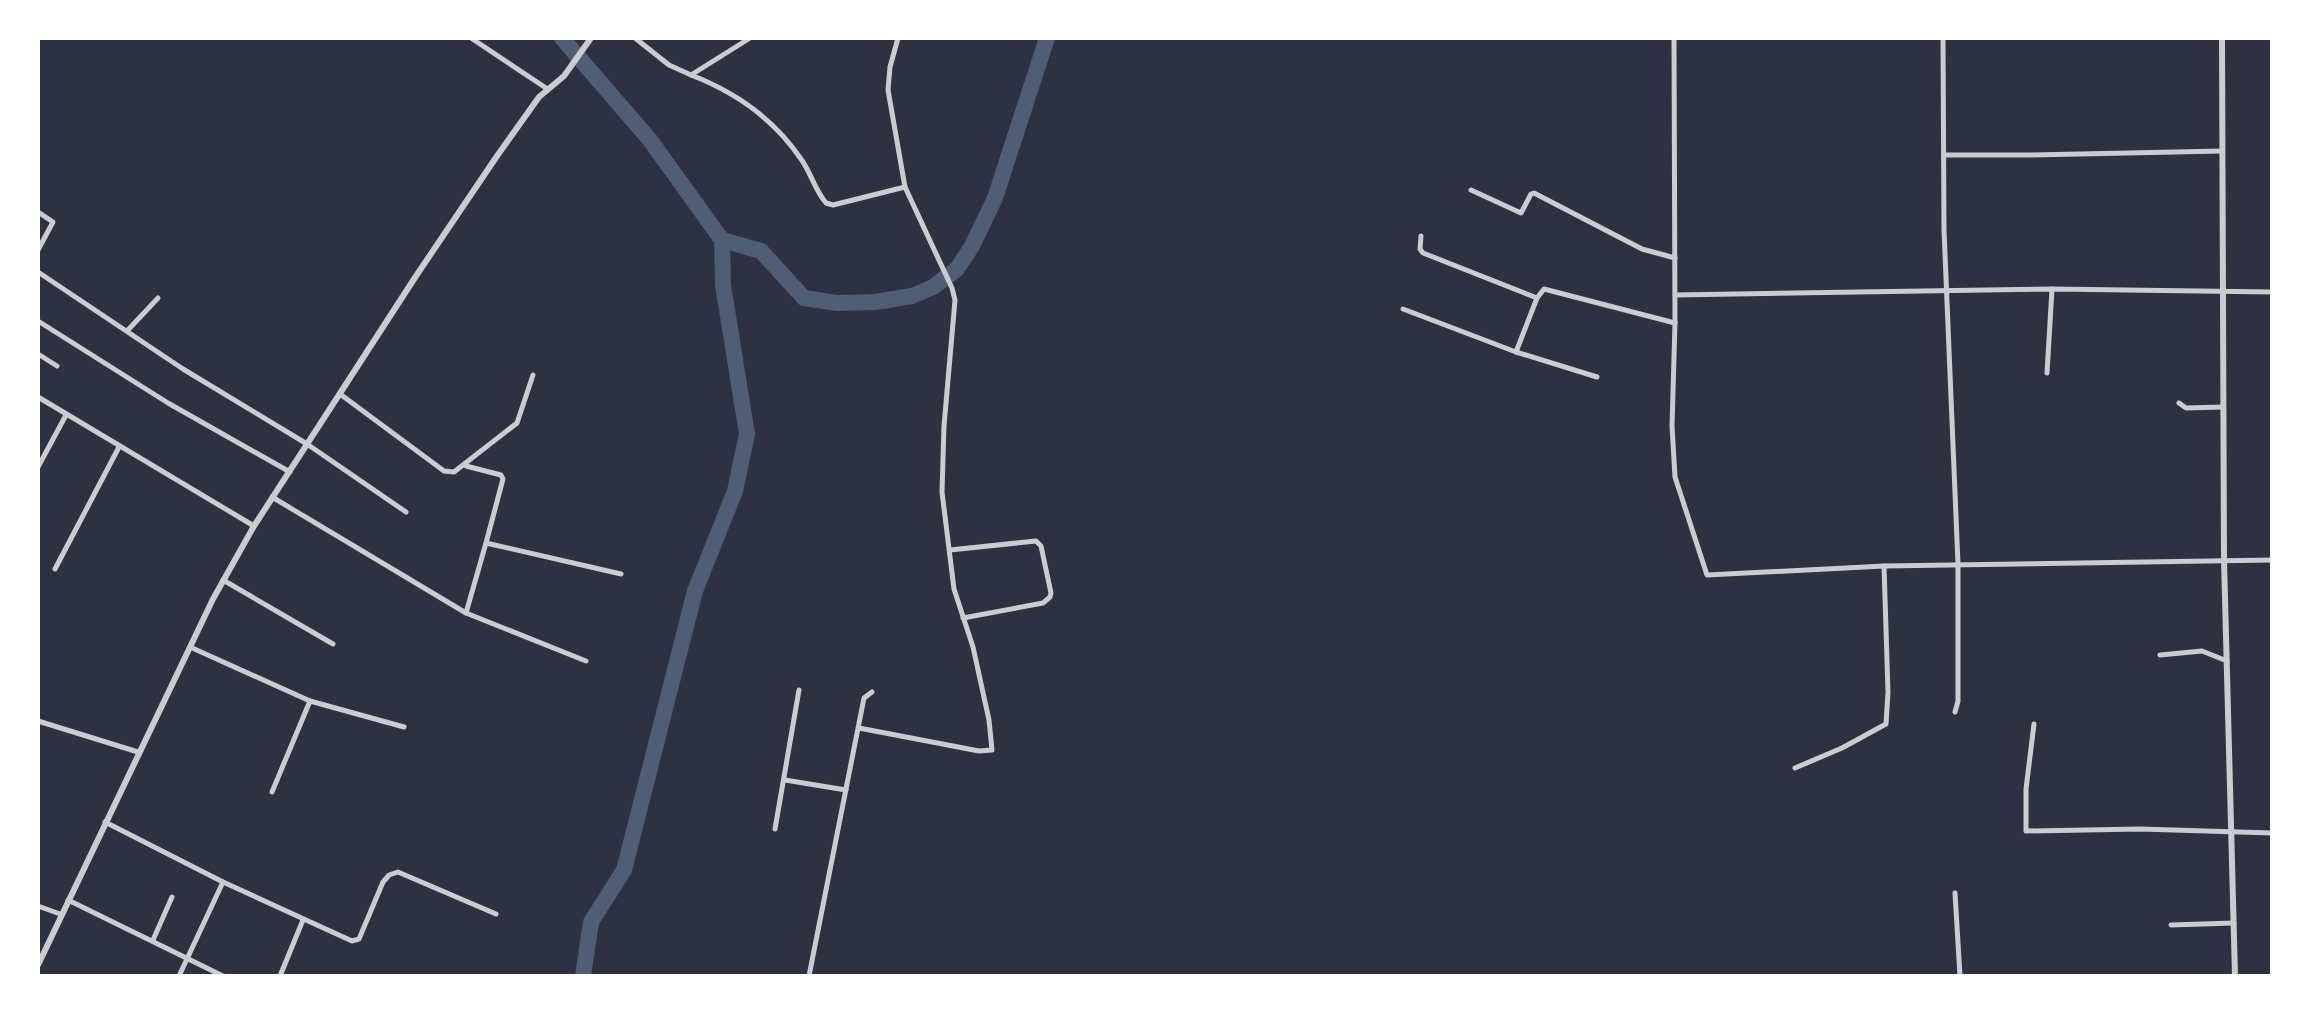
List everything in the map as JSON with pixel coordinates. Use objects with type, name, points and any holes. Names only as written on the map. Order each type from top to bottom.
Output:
[{"type":"street","points":[[471,38],[546,88]]},
{"type":"street","points":[[38,965],[138,752],[223,580],[254,526],[416,276],[546,88],[567,71],[591,38]]},
{"type":"street","points":[[635,38],[669,65],[723,87],[762,116],[801,158],[826,203],[833,205],[905,187]]},
{"type":"street","points":[[691,75],[750,38]]},
{"type":"street","points":[[859,728],[979,751],[992,750],[973,647],[954,589],[942,492],[944,426],[955,310],[952,288],[905,187],[888,90],[898,38]]},
{"type":"street","points":[[1674,38],[1675,323],[1672,426],[1675,477],[1707,575],[1958,564],[2272,560]]},
{"type":"street","points":[[1943,38],[1945,291],[1958,564],[1958,701],[1955,712]]},
{"type":"street","points":[[2222,38],[2224,560],[2235,976]]},
{"type":"street","points":[[1944,155],[2222,151]]},
{"type":"street","points":[[1471,190],[1521,213],[1534,193],[1642,249],[1675,258]]},
{"type":"street","points":[[38,212],[53,222],[38,250]]},
{"type":"street","points":[[1421,236],[1420,249],[1423,253],[1537,298]]},
{"type":"street","points":[[38,272],[183,369],[307,444],[406,512]]},
{"type":"street","points":[[1516,352],[1537,298],[1547,289],[1675,323]]},
{"type":"street","points":[[1675,295],[2052,289],[2272,292]]},
{"type":"street","points":[[2047,373],[2052,289]]},
{"type":"street","points":[[127,331],[158,298]]},
{"type":"street","points":[[1403,309],[1516,352],[1597,377]]},
{"type":"street","points":[[38,321],[168,403],[290,472]]},
{"type":"street","points":[[38,354],[57,366]]},
{"type":"street","points":[[340,394],[444,471],[454,472],[517,423],[533,375]]},
{"type":"street","points":[[38,397],[254,526]]},
{"type":"street","points":[[2179,403],[2186,408],[2223,407]]},
{"type":"street","points":[[38,467],[66,415]]},
{"type":"street","points":[[55,569],[119,447]]},
{"type":"street","points":[[465,465],[501,475],[503,479],[466,613]]},
{"type":"street","points":[[272,497],[466,613],[586,661]]},
{"type":"street","points":[[950,550],[1036,541],[1041,546],[1051,593],[1043,603],[963,618]]},
{"type":"street","points":[[486,543],[621,574]]},
{"type":"street","points":[[1795,768],[1842,748],[1886,724],[1888,692],[1884,566]]},
{"type":"street","points":[[223,580],[333,644]]},
{"type":"street","points":[[190,647],[310,701],[404,727]]},
{"type":"street","points":[[2160,655],[2202,651],[2227,661]]},
{"type":"street","points":[[775,829],[799,690]]},
{"type":"street","points":[[809,976],[864,698],[872,692]]},
{"type":"street","points":[[272,792],[310,701]]},
{"type":"street","points":[[38,721],[138,752]]},
{"type":"street","points":[[2034,724],[2026,789],[2026,831],[2140,829],[2272,833]]},
{"type":"street","points":[[785,780],[846,790]]},
{"type":"street","points":[[104,822],[223,882],[352,941],[358,941],[383,882],[389,875],[398,872],[496,914]]},
{"type":"street","points":[[179,976],[223,882]]},
{"type":"street","points":[[1955,893],[1960,976]]},
{"type":"street","points":[[153,940],[172,897]]},
{"type":"street","points":[[68,900],[223,976]]},
{"type":"street","points":[[38,906],[60,914]]},
{"type":"street","points":[[280,976],[303,920]]},
{"type":"street","points":[[2171,925],[2234,923]]},
{"type":"waterway","points":[[562,38],[650,140],[722,240],[723,285],[747,434],[735,491],[695,591],[624,870],[591,922],[583,976]]},
{"type":"waterway","points":[[722,240],[761,251],[804,298],[837,303],[875,302],[912,296],[933,287],[957,269],[995,198],[1047,38]]}]
